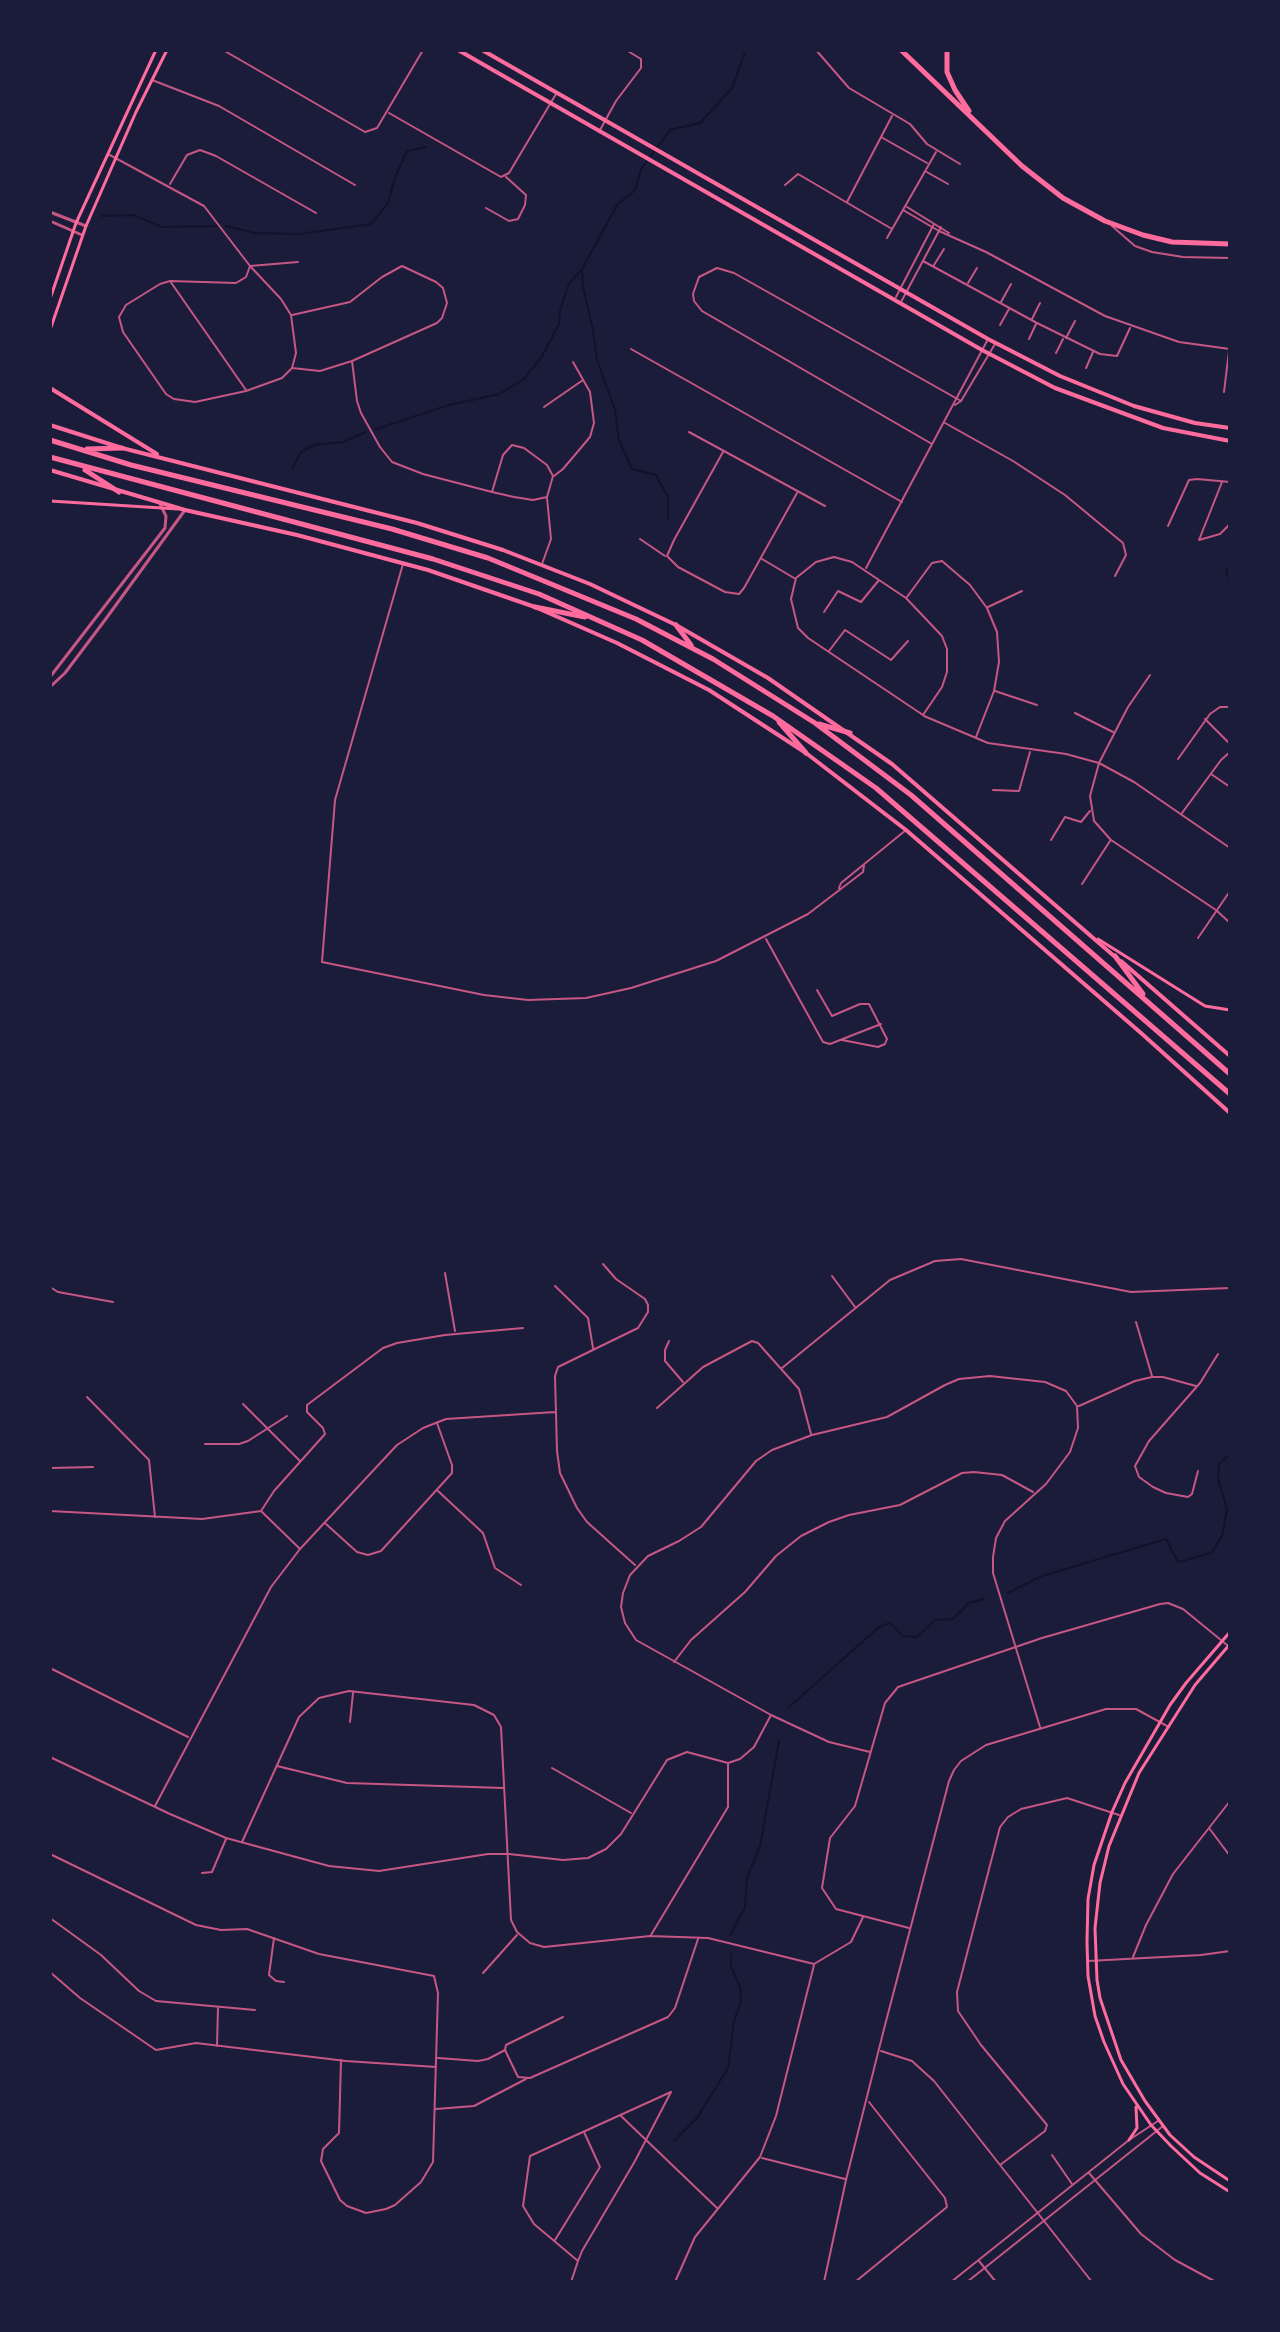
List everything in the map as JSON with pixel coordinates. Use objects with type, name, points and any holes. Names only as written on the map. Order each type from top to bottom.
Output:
[{"type":"highway","points":[[901,50],[1022,166],[1063,198],[1105,221],[1143,235],[1172,242],[1230,244]]},
{"type":"highway","points":[[947,50],[947,72],[955,90],[988,132]]},
{"type":"highway","points":[[50,440],[188,480],[392,529],[488,558],[636,619],[694,649],[815,723],[911,795],[1230,1074]]},
{"type":"highway","points":[[79,449],[122,448]]},
{"type":"highway","points":[[50,457],[433,559],[539,594],[642,640],[773,716],[876,788],[1230,1096]]},
{"type":"highway","points":[[81,467],[119,492]]},
{"type":"highway","points":[[535,607],[597,619]]},
{"type":"highway","points":[[676,625],[694,649]]},
{"type":"highway","points":[[773,716],[806,753]]},
{"type":"highway","points":[[815,723],[850,733]]},
{"type":"highway","points":[[1115,956],[1151,1004]]},
{"type":"main road","points":[[50,299],[76,223],[156,50]]},
{"type":"main road","points":[[50,330],[82,235],[151,79],[167,50]]},
{"type":"main road","points":[[458,50],[982,350],[1055,388],[1129,417],[1193,436],[1230,441]]},
{"type":"main road","points":[[482,50],[906,293],[1060,376],[1134,406],[1195,423],[1230,428]]},
{"type":"main road","points":[[51,387],[163,458]]},
{"type":"main road","points":[[50,425],[122,448],[417,523],[542,564],[676,625],[768,678],[850,733],[935,799],[1230,1056]]},
{"type":"main road","points":[[50,470],[185,510],[403,562],[535,607],[617,643],[709,690],[806,753],[906,830],[1230,1113]]},
{"type":"main road","points":[[50,501],[185,510]]},
{"type":"main road","points":[[1092,936],[1205,1006],[1230,1010]]},
{"type":"main road","points":[[1230,1632],[1186,1683],[1160,1721],[1112,1812],[1100,1844],[1090,1890],[1087,1961],[1090,1991],[1104,2042],[1135,2104],[1156,2132],[1189,2163],[1230,2192]]},
{"type":"main road","points":[[1229,1645],[1195,1685],[1139,1773],[1109,1846],[1100,1883],[1095,1928],[1100,1998],[1115,2045],[1135,2086],[1163,2126],[1194,2157],[1230,2181]]},
{"type":"main road","points":[[1129,2140],[1139,2120],[1135,2104]]},
{"type":"street","points":[[223,50],[359,130],[371,132],[377,128],[423,50]]},
{"type":"street","points":[[599,131],[616,101],[641,68],[641,59],[626,50]]},
{"type":"street","points":[[816,50],[849,88],[910,124],[927,144],[960,164]]},
{"type":"street","points":[[151,79],[219,106],[355,185]]},
{"type":"street","points":[[506,176],[556,93]]},
{"type":"street","points":[[387,112],[497,175],[506,176],[526,195],[518,219],[509,221],[486,208]]},
{"type":"street","points":[[847,202],[893,115]]},
{"type":"street","points":[[881,137],[928,164]]},
{"type":"street","points":[[169,185],[187,155],[200,150],[316,213]]},
{"type":"street","points":[[887,238],[937,151]]},
{"type":"street","points":[[107,153],[204,206],[291,315],[296,353],[292,368],[282,378],[246,391],[195,402],[174,399],[166,394],[133,347],[123,332],[119,317],[126,305],[160,284],[170,281],[242,282],[250,266]]},
{"type":"street","points":[[924,171],[948,184]]},
{"type":"street","points":[[785,185],[798,174],[892,229]]},
{"type":"street","points":[[905,205],[934,226]]},
{"type":"street","points":[[903,210],[1072,301],[1130,327],[1179,342],[1230,349],[1224,392]]},
{"type":"street","points":[[50,212],[86,226]]},
{"type":"street","points":[[50,221],[82,235]]},
{"type":"street","points":[[1105,221],[1135,246],[1152,252],[1183,257],[1230,258]]},
{"type":"street","points":[[894,300],[934,226]]},
{"type":"street","points":[[900,303],[940,229]]},
{"type":"street","points":[[934,266],[944,249]]},
{"type":"street","points":[[923,261],[1094,351],[1117,356],[1130,327]]},
{"type":"street","points":[[250,266],[298,262]]},
{"type":"street","points":[[291,315],[350,302],[398,267],[407,266],[443,288],[447,303],[437,323],[352,361],[320,371],[292,368]]},
{"type":"street","points":[[932,444],[702,311],[694,301],[694,285],[699,277],[709,270],[724,268],[961,401]]},
{"type":"street","points":[[967,284],[977,268]]},
{"type":"street","points":[[170,281],[246,391]]},
{"type":"street","points":[[1001,303],[1011,284]]},
{"type":"street","points":[[1031,320],[1040,303]]},
{"type":"street","points":[[1000,325],[1010,308]]},
{"type":"street","points":[[1056,353],[1075,321]]},
{"type":"street","points":[[1029,339],[1037,323]]},
{"type":"street","points":[[865,569],[988,339]]},
{"type":"street","points":[[954,406],[961,401],[995,343]]},
{"type":"street","points":[[631,349],[902,502]]},
{"type":"street","points":[[1086,368],[1094,351]]},
{"type":"street","points":[[352,361],[361,413],[392,462],[492,492],[533,500],[547,497]]},
{"type":"street","points":[[542,564],[551,539],[547,497],[553,476],[564,468],[590,437],[594,409],[590,392],[573,362]]},
{"type":"street","points":[[544,407],[584,379]]},
{"type":"street","points":[[944,423],[1013,461],[1055,489],[1123,543],[1126,555],[1115,576]]},
{"type":"street","points":[[689,432],[825,506]]},
{"type":"street","points":[[492,492],[503,455],[512,445],[524,448],[547,465],[553,476]]},
{"type":"street","points":[[667,556],[723,452]]},
{"type":"street","points":[[1168,526],[1189,480],[1230,482]]},
{"type":"street","points":[[1222,482],[1199,540],[1220,534],[1230,524]]},
{"type":"street","points":[[640,539],[678,567],[733,594],[739,594],[797,493]]},
{"type":"street","points":[[50,677],[165,528],[166,516],[159,502]]},
{"type":"street","points":[[50,687],[65,673],[185,510]]},
{"type":"street","points":[[923,715],[942,687],[947,672],[947,649],[934,625],[906,598],[852,562],[834,557],[816,562],[796,578],[791,599],[798,628],[828,652],[923,715],[976,738],[1005,746],[1066,754],[1099,763],[1134,782],[1230,848]]},
{"type":"street","points":[[761,559],[796,578]]},
{"type":"street","points":[[906,598],[932,563],[942,561],[970,585],[987,608],[997,632],[999,649],[994,691],[976,738]]},
{"type":"street","points":[[403,562],[335,800],[322,962],[484,995],[528,1000],[586,998],[631,988],[703,966],[765,938],[808,914],[838,889],[845,888],[863,872],[864,865],[906,830]]},
{"type":"street","points":[[824,612],[838,591],[861,602],[880,579]]},
{"type":"street","points":[[987,608],[1022,591]]},
{"type":"street","points":[[828,652],[845,630],[891,660],[908,641]]},
{"type":"street","points":[[81,639],[87,644]]},
{"type":"street","points":[[1150,675],[1099,763],[1092,781],[1090,810],[1098,829],[1111,840],[1216,910],[1230,923]]},
{"type":"street","points":[[994,691],[1037,705]]},
{"type":"street","points":[[1178,759],[1205,719],[1215,710],[1230,707]]},
{"type":"street","points":[[1075,713],[1114,733]]},
{"type":"street","points":[[1205,719],[1230,744]]},
{"type":"street","points":[[993,790],[1019,791],[1031,749]]},
{"type":"street","points":[[1181,814],[1210,773],[1230,752]]},
{"type":"street","points":[[1210,773],[1230,787]]},
{"type":"street","points":[[1051,840],[1065,817],[1081,822],[1090,810]]},
{"type":"street","points":[[1082,884],[1111,840]]},
{"type":"street","points":[[1198,938],[1230,891]]},
{"type":"street","points":[[765,938],[820,1038],[830,1044],[881,1024]]},
{"type":"street","points":[[817,990],[831,1015],[867,1003],[887,1039],[882,1047],[841,1040]]},
{"type":"street","points":[[50,1062],[50,1083]]},
{"type":"street","points":[[782,1368],[898,1276],[926,1263],[944,1259],[961,1259],[1131,1292],[1230,1288]]},
{"type":"street","points":[[603,1264],[616,1279],[645,1299],[648,1308],[638,1328],[558,1367],[555,1376],[557,1456],[567,1492],[587,1522],[636,1566]]},
{"type":"street","points":[[445,1273],[455,1334]]},
{"type":"street","points":[[832,1276],[856,1308]]},
{"type":"street","points":[[555,1286],[588,1318],[593,1350]]},
{"type":"street","points":[[50,1287],[58,1292],[113,1302]]},
{"type":"street","points":[[1136,1322],[1152,1377]]},
{"type":"street","points":[[261,1511],[266,1500],[325,1434],[307,1412],[310,1401],[383,1348],[455,1334],[523,1328]]},
{"type":"street","points":[[669,1341],[665,1361],[684,1382]]},
{"type":"street","points":[[657,1408],[703,1367],[750,1341],[758,1343],[800,1391],[812,1435]]},
{"type":"street","points":[[1198,1471],[1192,1494],[1188,1497],[1153,1487],[1139,1477],[1135,1466],[1149,1441],[1178,1411],[1218,1354]]},
{"type":"street","points":[[870,1752],[829,1742],[771,1715],[636,1640],[625,1623],[621,1607],[623,1593],[636,1566],[648,1556],[701,1527],[763,1455],[812,1435],[887,1417],[945,1385],[969,1377],[1045,1382],[1066,1391],[1077,1406],[1078,1428],[1070,1452],[1046,1484],[1005,1521],[996,1538],[993,1557],[993,1573],[1040,1727]]},
{"type":"street","points":[[1077,1406],[1135,1381],[1152,1377],[1174,1379],[1196,1386]]},
{"type":"street","points":[[87,1397],[149,1460],[155,1517]]},
{"type":"street","points":[[243,1404],[300,1461]]},
{"type":"street","points":[[155,1807],[271,1587],[300,1549],[397,1445],[446,1419],[555,1412]]},
{"type":"street","points":[[205,1444],[239,1444],[268,1430],[287,1416]]},
{"type":"street","points":[[325,1523],[357,1552],[373,1554],[381,1551],[453,1469],[437,1422]]},
{"type":"street","points":[[50,1437],[50,1455]]},
{"type":"street","points":[[50,1468],[93,1467]]},
{"type":"street","points":[[674,1662],[691,1640],[745,1592],[776,1556],[801,1536],[829,1522],[900,1505],[962,1473],[1002,1475],[1035,1494]]},
{"type":"street","points":[[437,1489],[483,1533],[495,1568],[521,1585]]},
{"type":"street","points":[[50,1511],[202,1519],[261,1511]]},
{"type":"street","points":[[261,1511],[300,1549]]},
{"type":"street","points":[[910,1928],[836,1909],[824,1894],[822,1882],[830,1838],[855,1806],[885,1703],[898,1687],[1015,1647],[1168,1603],[1183,1609],[1229,1645]]},
{"type":"street","points":[[50,1668],[190,1738]]},
{"type":"street","points":[[242,1842],[299,1717],[319,1698],[353,1692],[470,1704],[487,1710],[501,1727],[511,1920],[518,1934],[530,1943],[544,1947],[650,1936],[698,1938],[814,1964],[851,1942],[863,1917]]},
{"type":"street","points":[[350,1722],[353,1692]]},
{"type":"street","points":[[824,2282],[846,2180],[910,1928],[949,1781],[957,1764],[986,1745],[1106,1709],[1136,1709],[1167,1726]]},
{"type":"street","points":[[50,1757],[226,1838],[329,1866],[368,1871],[395,1870],[470,1856],[509,1854],[563,1860],[588,1858],[612,1844],[659,1771],[673,1756],[694,1753],[728,1763],[750,1752],[771,1715]]},
{"type":"street","points":[[650,1936],[728,1807],[728,1763]]},
{"type":"street","points":[[277,1766],[347,1783],[505,1788]]},
{"type":"street","points":[[552,1768],[632,1814]]},
{"type":"street","points":[[1000,2165],[1047,2128],[1046,2122],[958,2011],[957,1992],[1000,1827],[1003,1821],[1021,1809],[1062,1798],[1072,1798],[1120,1815]]},
{"type":"street","points":[[1133,1957],[1166,1885],[1230,1801]]},
{"type":"street","points":[[1208,1826],[1230,1856]]},
{"type":"street","points":[[202,1873],[212,1872],[226,1838]]},
{"type":"street","points":[[50,1854],[196,1925],[221,1930],[247,1929],[319,1954],[434,1976],[438,1993],[433,2162],[421,2182],[386,2209],[366,2213],[354,2210],[340,2200],[321,2157],[323,2149],[339,2133],[341,2060]]},
{"type":"street","points":[[50,1918],[101,1955],[139,1991],[156,2001],[255,2010]]},
{"type":"street","points":[[483,1973],[518,1934]]},
{"type":"street","points":[[274,1937],[269,1975],[276,1981],[284,1982]]},
{"type":"street","points":[[436,2109],[474,2106],[527,2078],[671,2015],[698,1938]]},
{"type":"street","points":[[1087,1961],[1230,1951]]},
{"type":"street","points":[[675,2282],[695,2237],[760,2157],[776,2116],[814,1964]]},
{"type":"street","points":[[50,1972],[80,1998],[153,2049],[188,2043],[436,2067]]},
{"type":"street","points":[[217,2046],[218,2007]]},
{"type":"street","points":[[436,2058],[488,2059],[505,2050],[509,2042],[563,2017]]},
{"type":"street","points":[[505,2050],[514,2073],[527,2078]]},
{"type":"street","points":[[880,2051],[902,2055],[921,2067],[1092,2282]]},
{"type":"street","points":[[571,2282],[578,2261],[671,2092],[530,2156],[523,2206],[534,2224],[578,2261]]},
{"type":"street","points":[[855,2282],[947,2207],[945,2198],[868,2100]]},
{"type":"street","points":[[620,2114],[717,2208]]},
{"type":"street","points":[[951,2282],[1129,2140],[1159,2120]]},
{"type":"street","points":[[967,2282],[1163,2126]]},
{"type":"street","points":[[555,2240],[600,2167],[583,2131]]},
{"type":"street","points":[[1052,2155],[1074,2185]]},
{"type":"street","points":[[760,2157],[846,2180]]},
{"type":"street","points":[[1089,2173],[1141,2234],[1175,2260],[1216,2282]]},
{"type":"street","points":[[979,2260],[996,2282]]},
{"type":"waterway","points":[[668,519],[668,497],[656,475],[632,469],[619,440],[615,410],[597,360],[582,269],[617,205],[635,190],[641,169],[670,130],[700,123],[732,88],[746,50]]},
{"type":"waterway","points":[[226,226],[255,233],[299,234],[371,224],[388,203],[407,151],[426,147]]},
{"type":"waterway","points":[[102,216],[134,215],[162,227],[217,226]]},
{"type":"waterway","points":[[376,429],[449,405],[499,394],[523,380],[541,358],[559,324],[560,310],[569,284],[581,270]]},
{"type":"waterway","points":[[292,469],[301,452],[314,445],[343,442],[366,432]]},
{"type":"waterway","points":[[1230,565],[1226,572],[1230,581]]},
{"type":"waterway","points":[[1008,1593],[1042,1576],[1166,1539],[1178,1562],[1211,1553],[1222,1536],[1227,1509],[1218,1479],[1219,1464],[1230,1454]]},
{"type":"waterway","points":[[789,1707],[879,1627],[890,1623],[903,1636],[917,1637],[935,1620],[953,1619],[969,1603],[984,1599]]},
{"type":"waterway","points":[[730,1935],[745,1907],[747,1878],[760,1846],[779,1741]]},
{"type":"waterway","points":[[674,2141],[697,2118],[728,2068],[734,2021],[741,2001],[740,1987],[731,1967],[731,1954]]}]
